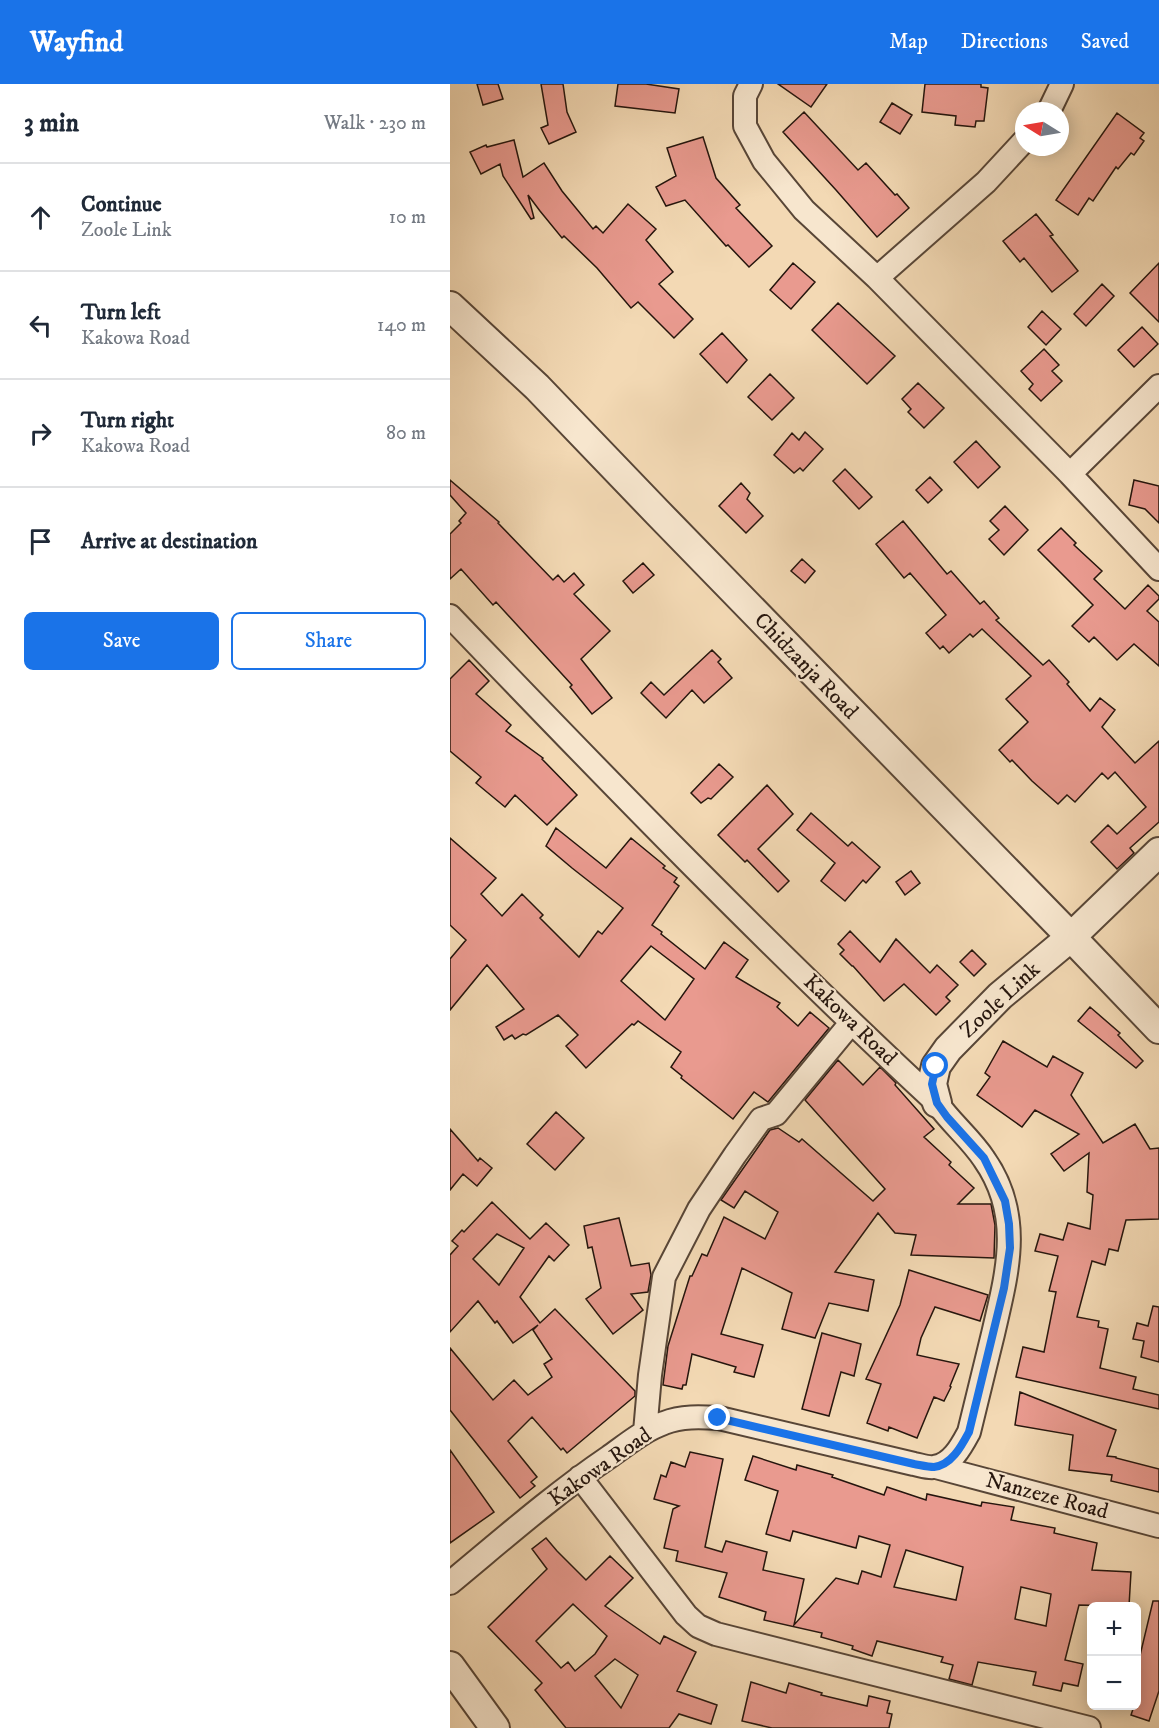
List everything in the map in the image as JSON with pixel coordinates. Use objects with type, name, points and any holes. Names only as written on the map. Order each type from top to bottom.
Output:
[{"type":"street","points":[[751,84],[745,96],[745,126],[764,161],[804,210],[877,278],[1070,474],[1159,569]]},
{"type":"street","points":[[1053,102],[1062,84]]},
{"type":"street","points":[[877,278],[986,182],[1015,151]]},
{"type":"street","name":"Chidzanja Road","points":[[450,306],[537,387],[1159,1029]]},
{"type":"street","points":[[1070,474],[1159,386]]},
{"type":"street","name":"Kakowa Road","points":[[450,616],[592,764],[851,1023],[937,1103],[984,1158],[996,1179],[1005,1201],[1010,1248],[1004,1288],[969,1432],[961,1448],[950,1460],[936,1467],[914,1464],[718,1418],[699,1417],[664,1423],[645,1432],[580,1477],[450,1583]]},
{"type":"street","name":"Zoole Link","points":[[937,1103],[932,1084],[936,1066],[948,1049],[1000,996],[1071,937],[1159,852]]},
{"type":"street","points":[[645,1432],[650,1375],[664,1277],[699,1209],[761,1119],[776,1114],[851,1023]]},
{"type":"street","name":"Nanzeze Road","points":[[936,1467],[1159,1526]]},
{"type":"street","points":[[580,1477],[686,1615],[699,1626],[716,1634],[1089,1728]]},
{"type":"street","points":[[450,1666],[495,1728]]},
{"type":"building","points":[[477,84],[498,84],[503,99],[483,105]]},
{"type":"building","points":[[541,84],[563,84],[567,112],[576,132],[549,144],[541,128],[548,125]]},
{"type":"building","points":[[618,84],[646,84],[679,89],[675,113],[615,106]]},
{"type":"building","points":[[778,84],[827,84],[811,107]]},
{"type":"building","points":[[925,84],[981,84],[981,87],[988,88],[984,121],[976,121],[975,127],[955,125],[956,116],[922,112]]},
{"type":"building","points":[[892,103],[912,115],[900,134],[880,122]]},
{"type":"building","points":[[804,112],[858,170],[866,163],[909,208],[877,237],[783,132]]},
{"type":"building","points":[[1117,113],[1144,133],[1140,138],[1144,141],[1134,155],[1131,153],[1118,169],[1116,167],[1093,201],[1089,198],[1078,215],[1056,200]]},
{"type":"building","points":[[703,137],[716,178],[740,205],[736,208],[772,246],[749,267],[728,245],[726,246],[685,200],[666,206],[656,187],[676,176],[667,148]]},
{"type":"building","points":[[514,140],[523,177],[544,163],[562,191],[593,229],[596,226],[603,233],[628,204],[656,229],[646,240],[673,272],[659,284],[693,319],[674,338],[638,302],[631,308],[597,268],[564,236],[562,238],[528,195],[534,218],[531,219],[503,176],[500,164],[481,174],[470,152],[486,145],[487,147]]},
{"type":"building","points":[[1036,214],[1078,271],[1052,292],[1024,258],[1020,262],[1003,241]]},
{"type":"building","points":[[793,263],[815,282],[791,309],[770,290]]},
{"type":"building","points":[[1159,263],[1159,322],[1130,293]]},
{"type":"building","points":[[1102,284],[1114,296],[1086,326],[1074,314]]},
{"type":"building","points":[[838,303],[895,356],[867,384],[812,330]]},
{"type":"building","points":[[1042,311],[1061,329],[1046,345],[1028,327]]},
{"type":"building","points":[[1142,327],[1158,344],[1134,367],[1118,350]]},
{"type":"building","points":[[722,333],[747,360],[727,383],[700,354]]},
{"type":"building","points":[[1044,349],[1059,365],[1052,371],[1062,381],[1041,401],[1029,389],[1033,384],[1021,371]]},
{"type":"building","points":[[770,374],[794,398],[772,420],[748,397]]},
{"type":"building","points":[[918,383],[944,408],[924,428],[908,412],[911,409],[902,399]]},
{"type":"building","points":[[805,432],[823,449],[803,471],[800,468],[794,473],[774,455],[792,433],[799,440]]},
{"type":"building","points":[[976,441],[1000,467],[978,488],[954,462]]},
{"type":"building","points":[[845,469],[872,497],[859,509],[833,481]]},
{"type":"building","points":[[930,477],[942,490],[928,503],[916,490]]},
{"type":"building","points":[[450,480],[499,522],[553,580],[558,575],[564,582],[574,573],[584,585],[574,594],[610,631],[581,659],[612,698],[592,714],[570,687],[572,685],[496,602],[493,605],[461,569],[450,579],[450,534],[461,523],[459,521],[466,513],[450,495]]},
{"type":"building","points":[[1134,480],[1159,486],[1159,523],[1145,509],[1129,505]]},
{"type":"building","points":[[741,483],[750,493],[747,499],[763,516],[746,533],[719,506]]},
{"type":"building","points":[[1005,506],[1028,530],[1004,555],[989,539],[999,530],[990,521]]},
{"type":"building","points":[[903,521],[947,574],[951,571],[980,604],[984,601],[999,618],[996,620],[1043,665],[1049,660],[1069,682],[1067,684],[1090,711],[1100,698],[1115,710],[1102,727],[1135,763],[1159,741],[1159,822],[1130,848],[1134,853],[1117,869],[1091,842],[1108,825],[1117,834],[1146,807],[1115,772],[1108,779],[1102,773],[1075,802],[1067,795],[1058,804],[999,750],[1028,722],[1006,699],[1031,676],[982,629],[973,637],[970,634],[949,653],[943,646],[940,649],[926,633],[946,615],[910,573],[904,578],[876,544]]},
{"type":"building","points":[[1061,528],[1076,543],[1074,545],[1102,571],[1094,579],[1125,609],[1148,585],[1159,596],[1159,599],[1147,611],[1159,622],[1159,666],[1134,644],[1117,660],[1094,637],[1089,642],[1072,626],[1093,605],[1038,550]]},
{"type":"building","points":[[802,559],[815,571],[805,583],[791,571]]},
{"type":"building","points":[[643,563],[654,575],[633,593],[623,581]]},
{"type":"building","points":[[712,650],[721,659],[718,662],[732,678],[704,703],[692,690],[666,718],[641,693],[651,682],[664,695]]},
{"type":"building","points":[[469,660],[489,681],[476,694],[511,725],[506,731],[543,758],[577,795],[547,825],[515,795],[505,807],[476,783],[481,777],[450,751],[450,679]]},
{"type":"building","points":[[719,764],[733,777],[711,799],[708,798],[701,803],[691,793]]},
{"type":"building","points":[[767,785],[793,814],[758,849],[789,881],[778,892],[747,860],[745,862],[718,835]]},
{"type":"building","points":[[811,813],[848,846],[852,842],[880,867],[866,883],[863,880],[845,901],[821,881],[835,863],[797,830]]},
{"type":"building","points":[[556,828],[606,868],[631,838],[677,878],[674,882],[679,886],[652,925],[662,932],[661,934],[705,969],[724,942],[748,960],[736,977],[780,1003],[777,1007],[798,1026],[810,1012],[829,1028],[768,1102],[754,1092],[733,1119],[681,1078],[682,1076],[671,1067],[681,1052],[638,1021],[586,1068],[566,1046],[578,1035],[558,1015],[526,1035],[523,1034],[515,1039],[512,1035],[504,1040],[496,1027],[524,1009],[487,965],[450,1010],[450,959],[466,940],[450,925],[450,838],[496,878],[481,894],[502,916],[522,894],[543,915],[540,918],[579,957],[598,931],[602,934],[623,908],[546,846]],"holes":[[[651,946],[694,979],[665,1020],[621,981]]]},
{"type":"building","points":[[911,871],[920,883],[905,895],[896,882]]},
{"type":"building","points":[[850,931],[880,962],[896,939],[930,973],[937,965],[958,985],[946,997],[950,1001],[936,1015],[904,984],[884,1001],[840,954],[844,950],[838,944]]},
{"type":"building","points":[[972,950],[986,964],[974,976],[960,962]]},
{"type":"building","points":[[1090,1007],[1120,1033],[1118,1035],[1143,1061],[1136,1068],[1078,1021]]},
{"type":"building","points":[[1003,1041],[1047,1067],[1053,1056],[1083,1073],[1071,1095],[1103,1143],[1135,1124],[1150,1149],[1159,1148],[1159,1219],[1126,1220],[1118,1251],[1109,1249],[1105,1265],[1092,1261],[1077,1317],[1099,1321],[1098,1327],[1108,1329],[1100,1368],[1136,1377],[1133,1389],[1159,1395],[1159,1409],[1016,1377],[1023,1347],[1044,1352],[1056,1292],[1049,1291],[1058,1256],[1035,1251],[1040,1234],[1063,1240],[1068,1223],[1090,1229],[1093,1195],[1087,1192],[1089,1153],[1064,1171],[1051,1154],[1079,1134],[1035,1110],[1022,1127],[977,1095],[990,1077],[985,1073]]},
{"type":"building","points":[[838,1060],[863,1085],[880,1067],[934,1129],[924,1137],[974,1188],[958,1204],[991,1204],[995,1225],[994,1258],[911,1255],[916,1235],[895,1233],[878,1213],[835,1272],[874,1280],[868,1311],[829,1303],[815,1338],[782,1329],[792,1293],[742,1268],[721,1334],[763,1345],[754,1377],[734,1372],[736,1367],[692,1354],[686,1385],[683,1385],[682,1389],[663,1385],[668,1346],[690,1276],[702,1254],[707,1256],[724,1217],[765,1239],[778,1212],[745,1191],[734,1208],[721,1200],[770,1130],[778,1128],[799,1142],[802,1139],[873,1201],[885,1189],[805,1100]]},
{"type":"building","points":[[556,1112],[584,1138],[555,1170],[527,1144]]},
{"type":"building","points":[[450,1129],[478,1161],[480,1158],[492,1168],[477,1186],[463,1174],[450,1190]]},
{"type":"building","points":[[492,1202],[530,1239],[546,1223],[569,1245],[554,1261],[549,1256],[520,1297],[540,1323],[555,1309],[635,1391],[635,1396],[567,1453],[563,1448],[561,1450],[532,1417],[508,1441],[537,1477],[531,1482],[535,1486],[520,1498],[450,1410],[450,1348],[493,1400],[514,1380],[528,1395],[552,1377],[544,1364],[552,1359],[533,1330],[538,1325],[513,1343],[478,1301],[450,1332],[450,1255],[458,1246],[452,1241],[462,1230],[464,1232]],"holes":[[[497,1234],[524,1248],[499,1285],[473,1259]]]},
{"type":"building","points":[[619,1218],[631,1266],[649,1263],[651,1275],[648,1292],[631,1294],[643,1310],[613,1334],[586,1299],[601,1288],[592,1247],[588,1248],[584,1226]]},
{"type":"building","points":[[909,1270],[988,1295],[980,1321],[935,1307],[921,1338],[917,1355],[959,1364],[944,1401],[934,1397],[917,1438],[889,1427],[888,1431],[867,1423],[881,1384],[866,1379],[900,1305]]},
{"type":"building","points":[[1153,1306],[1159,1307],[1159,1362],[1141,1357],[1144,1341],[1133,1339],[1137,1323],[1148,1326]]},
{"type":"building","points":[[822,1333],[861,1344],[854,1376],[841,1372],[829,1416],[802,1409]]},
{"type":"building","points":[[1020,1392],[1116,1430],[1107,1456],[1159,1469],[1159,1492],[1111,1481],[1112,1475],[1069,1470],[1073,1435],[1015,1425]]},
{"type":"building","points":[[450,1450],[494,1512],[450,1543]]},
{"type":"building","points":[[690,1452],[723,1459],[705,1547],[722,1552],[726,1541],[767,1552],[763,1570],[804,1579],[794,1625],[836,1578],[858,1584],[862,1571],[881,1577],[890,1545],[859,1536],[856,1548],[793,1531],[790,1541],[766,1534],[778,1491],[745,1480],[753,1456],[796,1470],[797,1465],[833,1475],[832,1477],[884,1495],[887,1487],[926,1500],[927,1494],[981,1506],[982,1502],[1014,1507],[1011,1520],[1055,1528],[1054,1533],[1097,1543],[1092,1570],[1131,1572],[1129,1602],[1087,1602],[1087,1605],[1079,1605],[1065,1660],[1083,1664],[1078,1686],[1063,1683],[1061,1691],[1033,1685],[1036,1672],[978,1662],[972,1685],[949,1679],[953,1665],[941,1662],[943,1657],[877,1641],[872,1656],[852,1649],[853,1646],[821,1637],[822,1633],[764,1620],[766,1612],[719,1597],[727,1573],[676,1561],[678,1551],[664,1548],[673,1509],[679,1506],[654,1499],[661,1475],[666,1477],[671,1462],[685,1467]],"holes":[[[906,1550],[963,1567],[956,1600],[894,1587]],[[1021,1587],[1051,1594],[1046,1626],[1015,1619]]]},
{"type":"building","points":[[546,1538],[586,1580],[610,1556],[633,1578],[605,1606],[660,1644],[664,1636],[696,1652],[677,1691],[717,1705],[711,1724],[679,1714],[669,1728],[566,1728],[535,1690],[542,1683],[488,1627],[547,1569],[532,1549]],"holes":[[[573,1604],[607,1636],[595,1654],[575,1671],[568,1662],[561,1668],[536,1641]],[[615,1659],[638,1675],[621,1708],[595,1676]]]},
{"type":"building","points":[[1153,1601],[1159,1601],[1159,1691],[1149,1721],[1131,1715],[1133,1710],[1141,1710],[1141,1651]]},
{"type":"building","points":[[751,1682],[786,1693],[789,1683],[822,1693],[821,1695],[867,1706],[869,1696],[890,1701],[887,1713],[892,1714],[889,1728],[772,1728],[742,1721]]},
{"type":"route","points":[[718,1418],[914,1464],[936,1467],[950,1460],[961,1448],[969,1432],[1004,1288],[1010,1248],[1009,1224],[1005,1201],[984,1158],[937,1103],[932,1084],[936,1066]]}]
